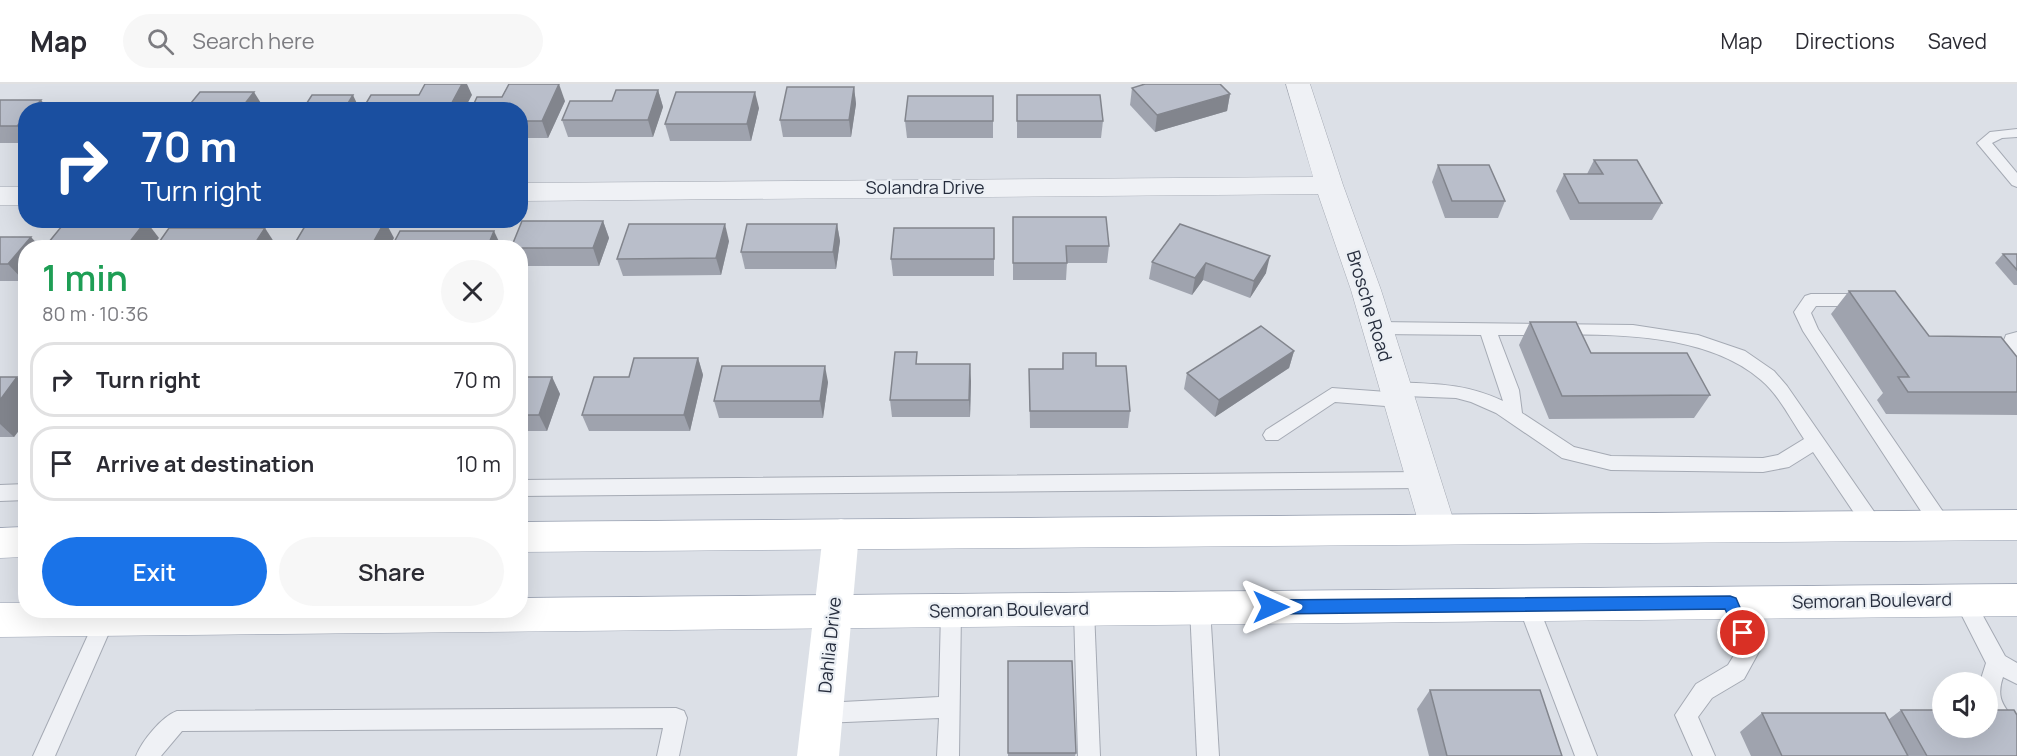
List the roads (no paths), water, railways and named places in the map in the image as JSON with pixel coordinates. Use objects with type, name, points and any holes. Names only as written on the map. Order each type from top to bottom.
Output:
[{"type":"main road","points":[[528,537],[2017,525]]},
{"type":"main road","name":"Dahlia Drive","points":[[818,756],[841,534]]},
{"type":"main road","points":[[0,543],[18,542]]},
{"type":"main road","name":"Semoran Boulevard","points":[[528,615],[2017,600]]},
{"type":"main road","name":"Semoran Boulevard","points":[[0,620],[209,618]]},
{"type":"street","name":"Brosche Road","points":[[1298,84],[1377,328],[1438,528]]},
{"type":"street","name":"Solandra Drive","points":[[528,192],[1329,185]]},
{"type":"street","points":[[0,196],[18,196]]},
{"type":"lane","points":[[2017,133],[2001,133],[1990,137],[1984,143],[2017,182]]},
{"type":"lane","points":[[1865,300],[1811,300],[1802,312],[1811,331],[1941,525]]},
{"type":"lane","points":[[1377,328],[1634,331],[1698,341],[1739,355],[1768,376],[1874,526]]},
{"type":"lane","points":[[1487,329],[1510,390],[1514,417]]},
{"type":"lane","points":[[2017,338],[2012,339],[2010,348],[2017,363]]},
{"type":"lane","points":[[1272,435],[1332,395],[1456,392],[1476,396],[1514,417],[1569,453],[1611,463],[1763,465],[1782,462],[1816,441]]},
{"type":"lane","points":[[528,488],[1422,480]]},
{"type":"lane","points":[[0,493],[18,492]]},
{"type":"lane","points":[[1964,600],[1997,663],[2017,674]]},
{"type":"lane","points":[[1704,756],[1686,715],[1704,691],[1737,672],[1750,648],[1730,603]]},
{"type":"lane","points":[[1528,605],[1586,756]]},
{"type":"lane","points":[[1200,608],[1208,756]]},
{"type":"lane","points":[[1084,610],[1089,756]]},
{"type":"lane","points":[[948,756],[951,611]]},
{"type":"lane","points":[[44,756],[105,619]]},
{"type":"lane","points":[[1997,663],[1988,690],[1991,707],[2017,750]]},
{"type":"lane","points":[[823,713],[950,707]]},
{"type":"lane","points":[[147,756],[177,721],[676,718],[668,756]]}]
